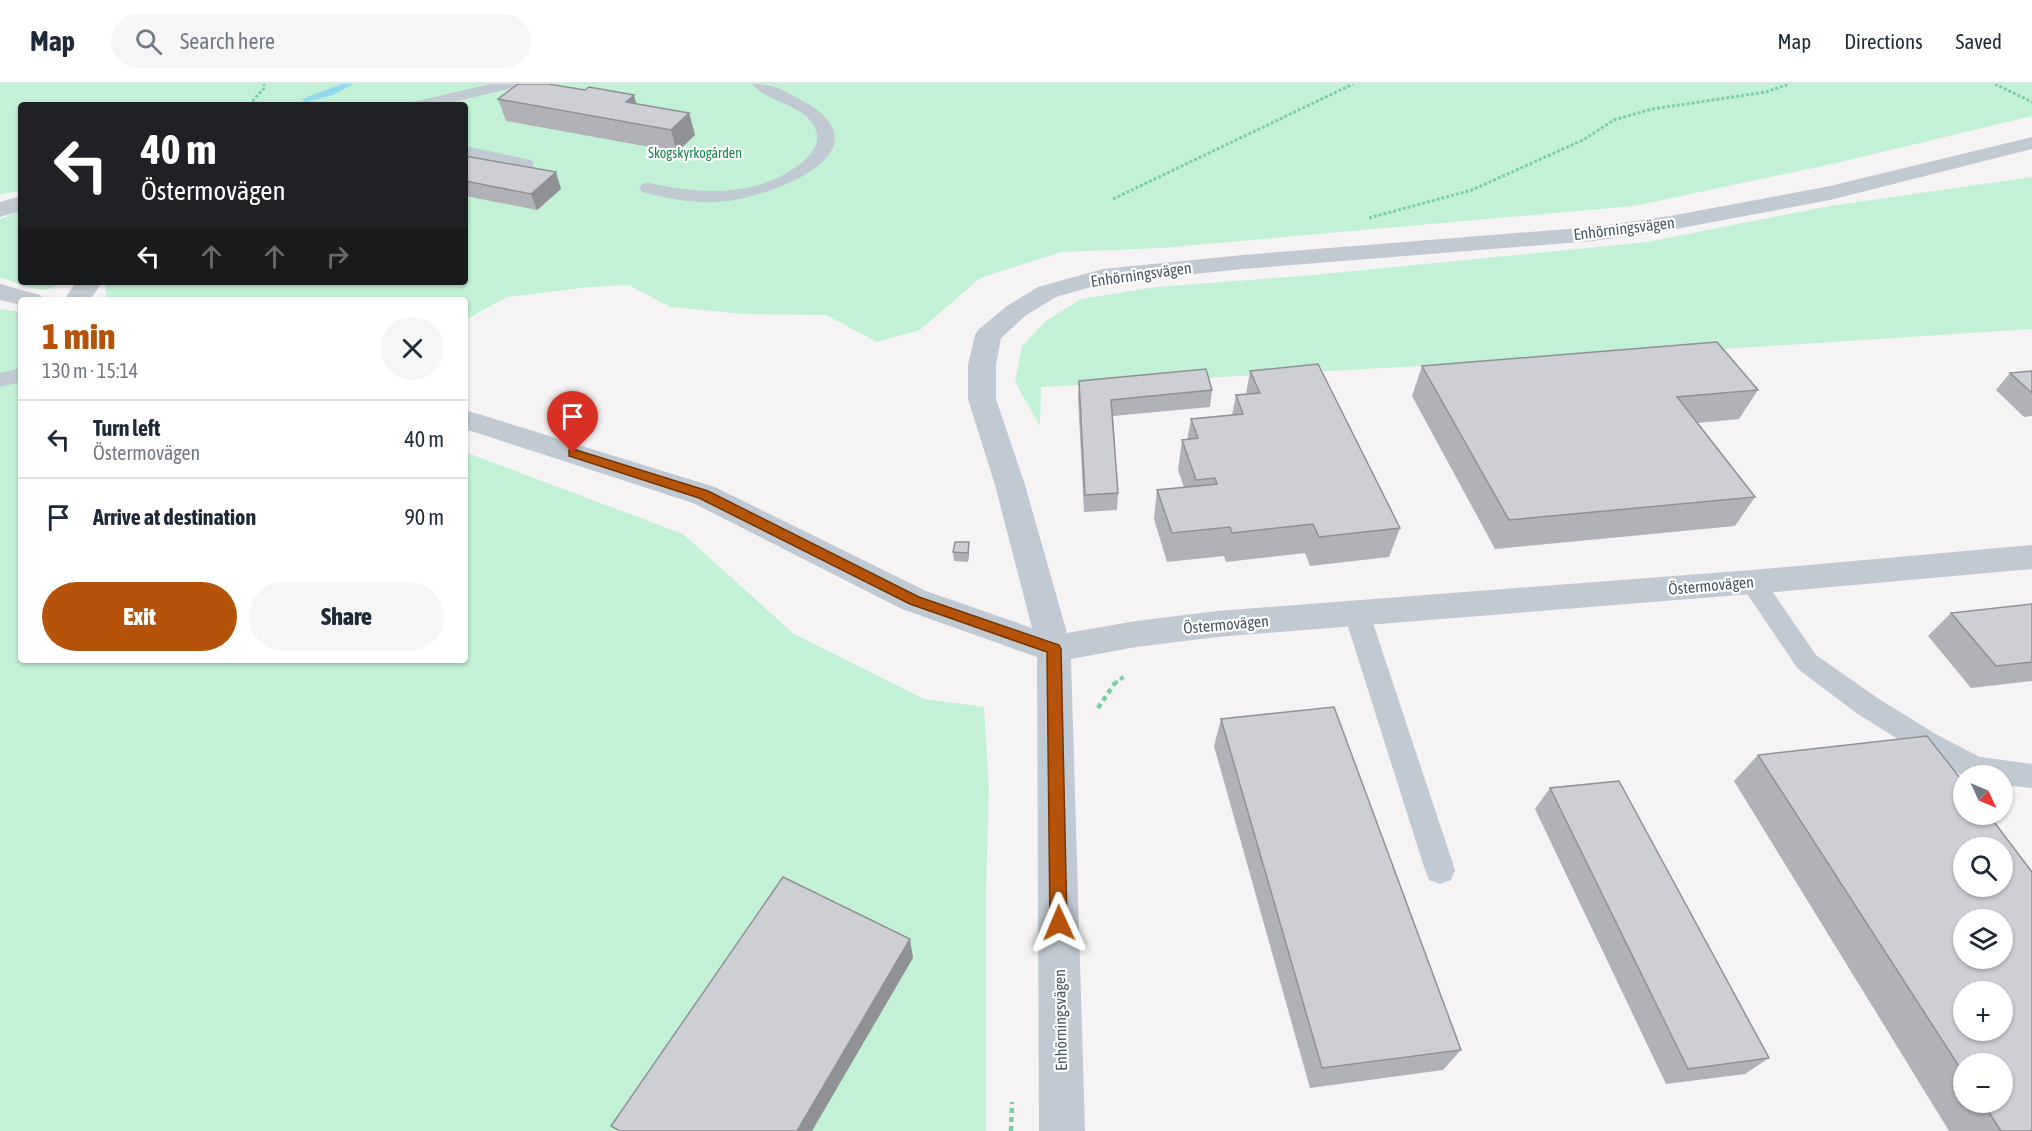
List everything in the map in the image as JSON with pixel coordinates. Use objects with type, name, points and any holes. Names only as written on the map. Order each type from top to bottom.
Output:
[{"type":"street","name":"Enhörningsvägen","points":[[1062,1131],[1054,649],[1010,485],[982,399],[982,364],[988,335],[1016,311],[1047,292],[1102,276],[1244,262],[1593,234],[1670,223],[1830,193],[2032,143]]},
{"type":"street","points":[[0,210],[18,204]]},
{"type":"street","points":[[0,292],[19,297]]},
{"type":"street","name":"Östermovägen","points":[[468,419],[704,495],[914,600],[1054,649],[1136,634],[1217,624],[1752,582],[2032,557]]},
{"type":"lane","points":[[432,102],[512,84]]},
{"type":"lane","points":[[648,188],[693,196],[723,195],[756,190],[783,182],[806,169],[822,153],[826,136],[822,123],[810,113],[760,84]]},
{"type":"lane","points":[[468,153],[525,164]]},
{"type":"lane","points":[[0,380],[18,376]]},
{"type":"lane","points":[[1752,582],[1807,662],[1869,707],[1929,744],[1975,768],[2032,776]]},
{"type":"lane","points":[[1357,614],[1440,870]]},
{"type":"path","points":[[252,102],[264,88],[264,84]]},
{"type":"path","points":[[1113,200],[1353,84]]},
{"type":"path","points":[[1360,220],[1472,190],[1583,140],[1614,120],[1652,109],[1766,92],[1789,84]]},
{"type":"path","points":[[1995,84],[2032,102]]},
{"type":"path","points":[[1055,716],[1092,714],[1115,683],[1134,669]]},
{"type":"path","points":[[1011,1131],[1012,1096]]},
{"type":"green space","name":"Skogskyrkogården","points":[[0,84],[2032,84],[2032,116],[1832,164],[1634,206],[1161,248],[1061,252],[980,278],[920,330],[877,342],[826,315],[745,314],[670,307],[629,285],[590,287],[507,297],[468,318],[468,297],[106,297],[106,285],[468,285],[468,102],[18,102],[18,191],[0,195]]},
{"type":"green space","points":[[2032,177],[2032,329],[1708,350],[1041,387],[1040,426],[1015,382],[1022,346],[1046,321],[1081,299],[1156,287],[1314,275],[1647,242],[1830,206]]},
{"type":"green space","points":[[18,212],[18,283],[0,277],[0,219]]},
{"type":"green space","points":[[23,285],[56,285],[47,289]]},
{"type":"green space","points":[[0,309],[18,312],[18,663],[468,663],[468,453],[683,534],[794,634],[924,699],[984,707],[989,789],[986,890],[986,1131],[0,1131]]},
{"type":"building","points":[[518,84],[548,84],[585,90],[589,87],[634,95],[626,102],[689,113],[671,130],[498,99]]},
{"type":"building","points":[[468,157],[556,172],[531,194],[468,182]]},
{"type":"building","points":[[1717,342],[1758,390],[1677,397],[1755,497],[1509,520],[1422,366]]},
{"type":"building","points":[[1318,364],[1400,528],[1319,537],[1313,524],[1232,533],[1230,527],[1172,533],[1157,490],[1217,484],[1215,478],[1196,480],[1182,440],[1198,438],[1191,419],[1243,414],[1236,395],[1260,393],[1250,371]]},
{"type":"building","points":[[1206,369],[1212,390],[1111,400],[1118,493],[1085,495],[1079,381]]},
{"type":"building","points":[[2032,371],[2032,393],[2010,373]]},
{"type":"building","points":[[955,542],[969,542],[968,553],[953,552]]},
{"type":"building","points":[[2032,604],[2032,662],[1996,666],[1951,613]]},
{"type":"building","points":[[1334,707],[1461,1050],[1322,1068],[1221,719]]},
{"type":"building","points":[[1927,736],[1953,769],[1953,825],[1996,825],[2005,837],[1953,837],[1953,897],[2013,897],[2013,847],[2032,872],[2032,1131],[2001,1131],[1989,1113],[2013,1113],[2013,1053],[1953,1053],[1953,1057],[1758,755]]},
{"type":"building","points":[[1619,781],[1769,1058],[1688,1069],[1550,788]]},
{"type":"building","points":[[783,877],[910,939],[797,1131],[620,1131],[611,1126]]},
{"type":"waterway","points":[[306,99],[330,93],[349,84]]},
{"type":"route","points":[[573,453],[704,495],[914,600],[1054,649],[1059,923]]}]
